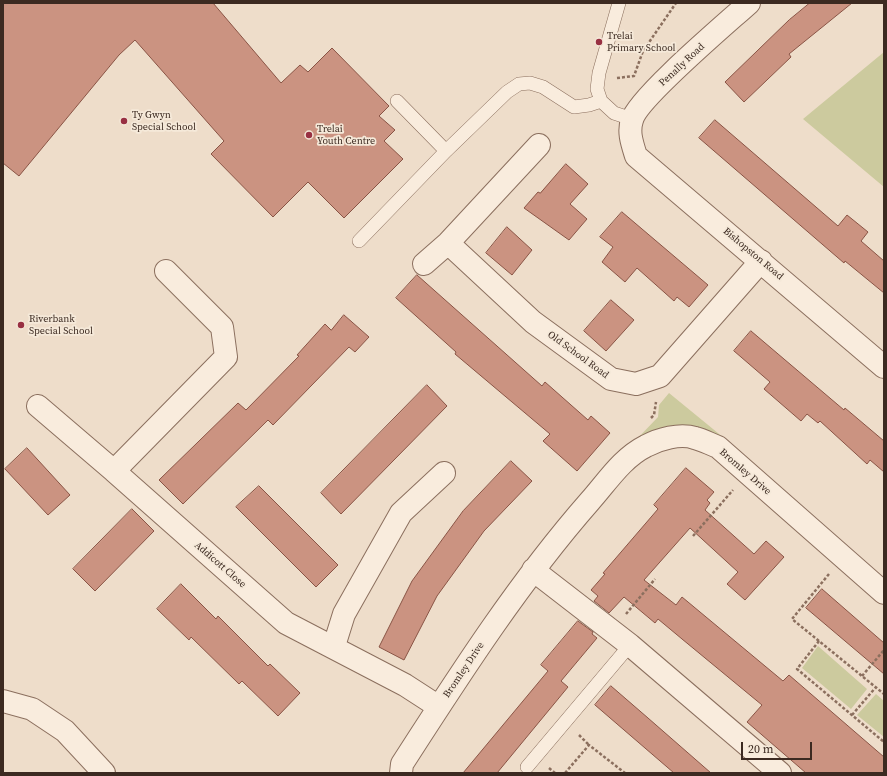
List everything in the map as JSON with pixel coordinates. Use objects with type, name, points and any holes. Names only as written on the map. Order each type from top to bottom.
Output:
[{"type":"street","name":"Penally Road","points":[[631,127],[646,98],[749,3]]},
{"type":"street","name":"Bishopston Road","points":[[631,127],[636,156],[884,367]]},
{"type":"street","points":[[424,264],[448,243],[539,145]]},
{"type":"street","name":"Old School Road","points":[[448,243],[533,322],[611,379],[636,384],[660,376]]},
{"type":"street","points":[[660,376],[761,261]]},
{"type":"street","points":[[114,471],[226,358],[222,327],[166,271]]},
{"type":"street","name":"Addicott Close","points":[[38,406],[286,623],[334,646],[405,685],[439,707]]},
{"type":"street","name":"Bromley Drive","points":[[401,773],[402,764],[439,707],[533,570],[561,535],[628,458],[646,446],[668,438],[694,437],[718,447],[884,593]]},
{"type":"street","points":[[334,646],[344,614],[401,512],[444,473]]},
{"type":"street","points":[[533,570],[612,630],[780,773]]},
{"type":"street","points":[[3,701],[32,709],[65,731],[104,773]]},
{"type":"lane","points":[[619,3],[599,73],[597,89],[601,101],[631,127]]},
{"type":"lane","points":[[359,241],[507,92],[519,84],[530,83],[542,87],[574,107],[589,105],[601,101]]},
{"type":"lane","points":[[397,101],[446,152]]},
{"type":"lane","points":[[528,766],[630,645]]},
{"type":"path","points":[[612,79],[634,76],[643,51],[676,3]]},
{"type":"path","points":[[649,420],[654,415],[660,376]]},
{"type":"path","points":[[693,536],[747,473]]},
{"type":"path","points":[[843,557],[792,619],[884,694]]},
{"type":"path","points":[[612,630],[655,579]]},
{"type":"path","points":[[819,641],[797,668],[884,742]]},
{"type":"path","points":[[862,676],[884,650]]},
{"type":"path","points":[[852,715],[876,687]]},
{"type":"path","points":[[565,773],[588,745],[626,773]]},
{"type":"shaded area","points":[[884,52],[884,187],[803,119]]},
{"type":"shaded area","points":[[669,393],[724,438],[635,441],[658,417],[659,405]]},
{"type":"shaded area","points":[[818,646],[867,689],[851,709],[802,668]]},
{"type":"shaded area","points":[[876,694],[884,701],[884,737],[857,715]]},
{"type":"building","points":[[3,3],[213,3],[281,83],[300,65],[308,72],[332,48],[389,106],[379,116],[395,130],[384,141],[403,159],[344,218],[308,182],[273,217],[211,154],[224,141],[135,40],[119,55],[19,176],[3,163]]},
{"type":"building","points":[[810,3],[852,3],[789,54],[791,57],[744,102],[725,82],[789,20]]},
{"type":"building","points":[[715,120],[838,226],[847,215],[868,232],[861,241],[884,261],[884,293],[845,261],[844,263],[699,138]]},
{"type":"building","points":[[566,164],[588,184],[570,204],[587,219],[569,240],[524,208],[538,192],[540,193]]},
{"type":"building","points":[[622,212],[708,285],[689,307],[677,297],[674,301],[637,268],[625,282],[602,262],[613,247],[600,237]]},
{"type":"building","points":[[507,227],[532,250],[512,275],[486,253]]},
{"type":"building","points":[[417,275],[542,386],[545,382],[588,420],[591,416],[610,433],[577,471],[543,441],[550,434],[455,354],[456,352],[396,298]]},
{"type":"building","points":[[611,300],[634,320],[606,351],[584,331]]},
{"type":"building","points":[[344,315],[369,337],[355,352],[349,347],[273,425],[268,420],[183,504],[159,480],[238,403],[246,410],[299,356],[297,355],[325,324],[331,330]]},
{"type":"building","points":[[751,331],[844,410],[845,408],[884,441],[884,472],[870,460],[867,464],[820,421],[818,423],[807,414],[801,421],[764,389],[770,382],[734,351]]},
{"type":"building","points":[[427,385],[447,406],[341,514],[321,493]]},
{"type":"building","points":[[27,448],[70,495],[48,515],[5,469]]},
{"type":"building","points":[[511,461],[532,481],[484,531],[437,596],[404,660],[379,647],[412,581],[463,511]]},
{"type":"building","points":[[686,468],[714,492],[707,500],[710,503],[705,510],[754,554],[766,541],[784,557],[745,600],[727,584],[738,572],[690,528],[644,580],[676,605],[682,597],[783,681],[789,675],[884,757],[884,773],[806,773],[747,722],[762,705],[658,619],[655,623],[624,597],[609,613],[594,601],[598,596],[591,590],[605,574],[603,573],[658,509],[654,505]]},
{"type":"building","points":[[259,486],[338,565],[316,587],[236,507]]},
{"type":"building","points":[[132,509],[154,531],[95,591],[73,569]]},
{"type":"building","points":[[181,584],[216,619],[218,616],[268,666],[270,664],[300,693],[278,716],[242,681],[239,684],[191,637],[189,640],[157,609]]},
{"type":"building","points":[[822,589],[884,643],[884,674],[806,608]]},
{"type":"building","points":[[578,621],[593,632],[592,634],[597,638],[561,681],[568,687],[497,773],[463,773],[548,671],[541,665]]},
{"type":"building","points":[[611,686],[711,773],[674,773],[595,705]]},
{"type":"place","name":"Trelai Primary School","points":[[599,42]]},
{"type":"place","name":"Ty Gwyn Special School","points":[[124,121]]},
{"type":"place","name":"Trelai Youth Centre","points":[[309,135]]},
{"type":"place","name":"Riverbank Special School","points":[[21,325]]}]
